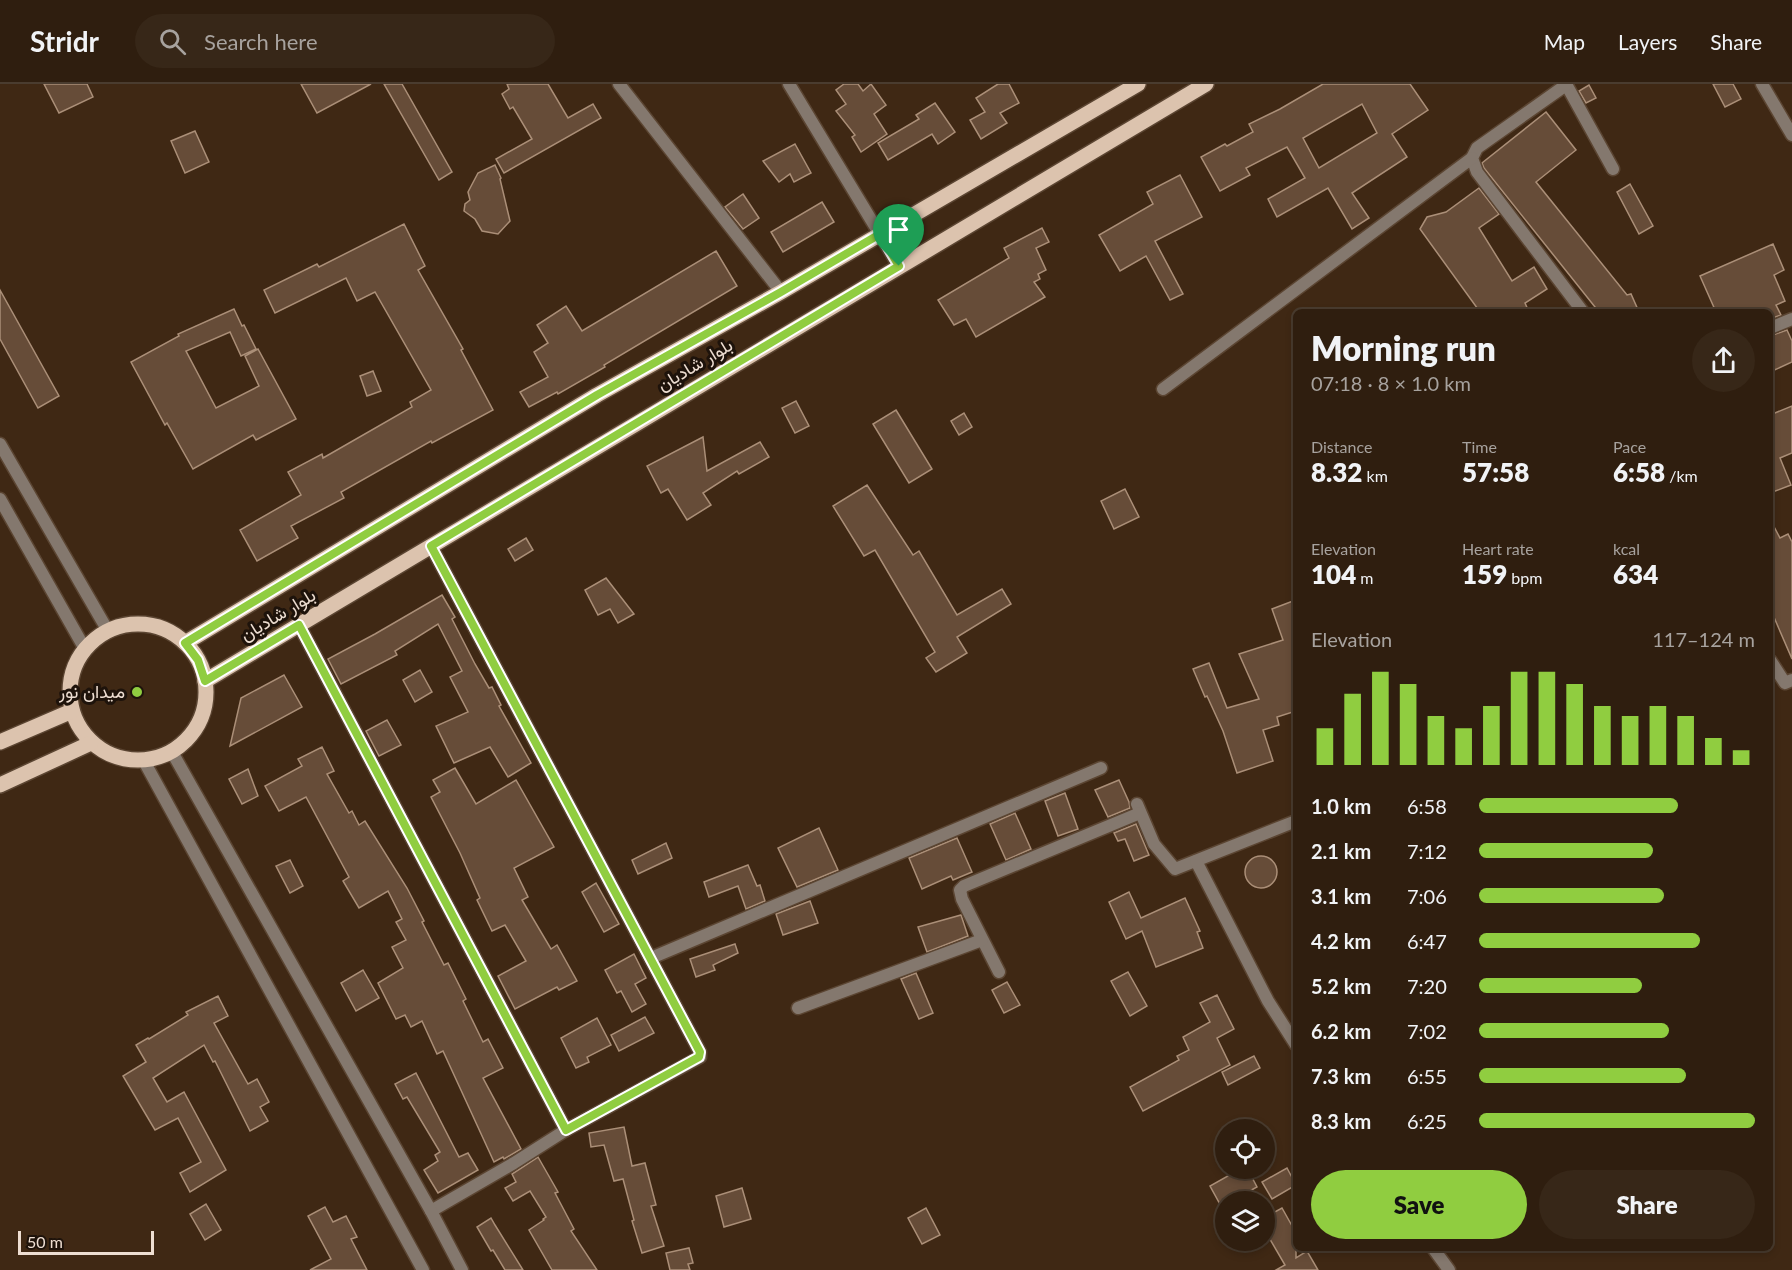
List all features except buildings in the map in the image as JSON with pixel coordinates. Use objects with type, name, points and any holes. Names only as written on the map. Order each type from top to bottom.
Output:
[{"type":"main road","name":"بلوار شادیان","points":[[185,643],[597,395],[781,292],[1138,84]]},
{"type":"main road","name":"بلوار شادیان","points":[[205,681],[1206,84]]},
{"type":"main road","points":[[127,625],[148,625],[168,631],[185,643],[198,660],[205,681],[204,709],[193,734],[172,752],[144,761],[116,758],[91,743],[79,728],[69,695],[76,663],[85,649],[108,631],[127,625]]},
{"type":"main road","points":[[0,742],[72,711]]},
{"type":"main road","points":[[0,785],[91,743]]},
{"type":"street","points":[[619,84],[781,292]]},
{"type":"street","points":[[789,84],[899,266]]},
{"type":"street","points":[[1163,388],[1472,158],[1477,148],[1566,84],[1613,169]]},
{"type":"street","points":[[1762,84],[1792,135]]},
{"type":"street","points":[[1472,158],[1477,172],[1581,309]]},
{"type":"street","points":[[1773,327],[1792,319]]},
{"type":"street","points":[[0,444],[108,631]]},
{"type":"street","points":[[0,499],[85,649]]},
{"type":"street","points":[[431,546],[700,1052],[699,1057],[566,1130],[431,1211]]},
{"type":"street","points":[[299,625],[566,1130]]},
{"type":"street","points":[[1773,665],[1785,683],[1792,680]]},
{"type":"street","points":[[172,752],[462,1270]]},
{"type":"street","points":[[144,761],[423,1270]]},
{"type":"street","points":[[651,958],[1101,768]]},
{"type":"street","points":[[999,972],[962,899],[960,890],[964,886],[1138,808],[1154,844],[1174,869],[1293,822]]},
{"type":"street","points":[[1196,861],[1268,1001],[1293,1040]]},
{"type":"street","points":[[798,1008],[982,940]]},
{"type":"street","points":[[1435,1251],[1449,1270]]},
{"type":"place","name":"میدان نور","points":[[137,692]]},
{"type":"route","points":[[880,234],[899,266],[431,546],[700,1052],[699,1057],[566,1130],[299,625],[205,681],[198,660],[185,643],[597,395],[880,234]]}]
